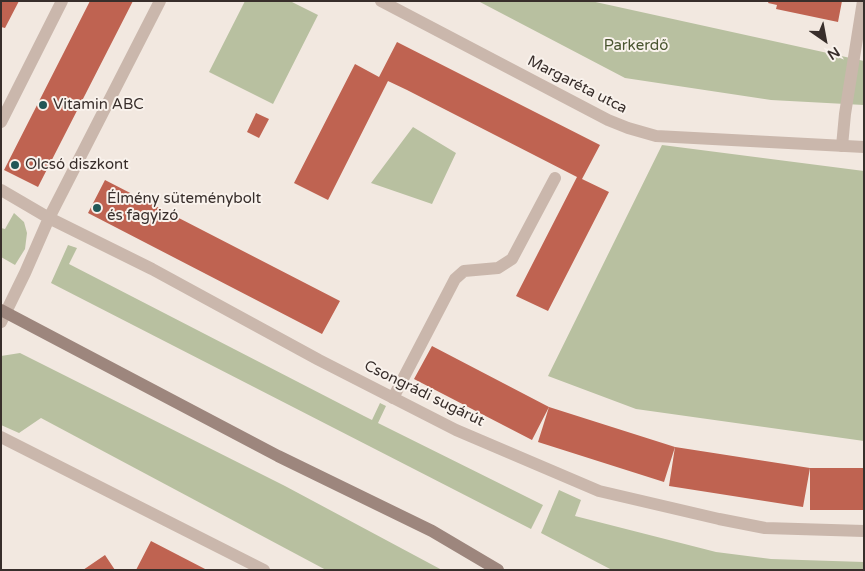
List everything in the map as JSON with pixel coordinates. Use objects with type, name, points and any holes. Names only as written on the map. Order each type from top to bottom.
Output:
[{"type":"main road","points":[[3,315],[278,456],[432,531],[498,570]]},
{"type":"street","points":[[1,122],[62,1]]},
{"type":"street","points":[[3,315],[49,218],[160,1]]},
{"type":"street","name":"Margaréta utca","points":[[381,1],[608,120],[628,128],[656,136],[864,147]]},
{"type":"street","points":[[842,146],[845,114],[863,1]]},
{"type":"street","points":[[393,398],[455,280],[464,271],[498,268],[512,259],[555,178]]},
{"type":"street","name":"Csongrádi sugárút","points":[[1,190],[49,218],[152,269],[319,360],[456,430],[599,492],[765,528],[864,531]]},
{"type":"street","points":[[1,437],[264,570]]},
{"type":"green space","points":[[245,1],[290,1],[318,15],[273,104],[209,72]]},
{"type":"green space","name":"Parkerdő","points":[[478,1],[591,1],[864,61],[864,105],[771,100],[625,78]]},
{"type":"green space","points":[[413,127],[456,153],[432,204],[371,183]]},
{"type":"green space","points":[[662,145],[864,171],[864,441],[636,409],[548,376]]},
{"type":"green space","points":[[14,213],[24,222],[27,233],[25,249],[15,265],[1,257],[1,228],[5,229]]},
{"type":"green space","points":[[68,245],[77,248],[69,264],[364,416],[372,420],[380,403],[386,406],[378,423],[543,505],[531,529],[51,283]]},
{"type":"green space","points":[[20,353],[285,486],[442,570],[326,570],[41,418],[19,433],[1,425],[1,356]]},
{"type":"green space","points":[[559,490],[581,500],[575,516],[716,552],[771,559],[864,562],[864,570],[612,570],[541,533]]},
{"type":"building","points":[[1,1],[19,1],[5,28],[1,27]]},
{"type":"building","points":[[90,1],[133,1],[38,187],[4,170]]},
{"type":"building","points":[[769,1],[842,1],[838,22],[776,9],[777,5],[768,3]]},
{"type":"building","points":[[397,42],[600,145],[582,179],[609,192],[548,311],[516,296],[577,177],[407,90],[388,81],[328,200],[294,183],[355,64],[379,77]]},
{"type":"building","points":[[256,113],[269,119],[259,138],[247,132]]},
{"type":"building","points":[[105,180],[340,301],[322,334],[88,213]]},
{"type":"building","points":[[432,346],[549,407],[532,440],[414,379]]},
{"type":"building","points":[[549,407],[675,447],[664,482],[538,442]]},
{"type":"building","points":[[675,447],[810,468],[803,507],[669,486]]},
{"type":"building","points":[[810,468],[864,468],[864,510],[810,510]]},
{"type":"building","points":[[151,541],[207,570],[136,570]]},
{"type":"building","points":[[105,555],[115,570],[83,570]]},
{"type":"place","name":"Vitamin ABC","points":[[43,105]]},
{"type":"place","name":"Olcsó diszkont","points":[[15,165]]},
{"type":"place","name":"Élmény süteménybolt és fagyizó","points":[[97,208]]}]
